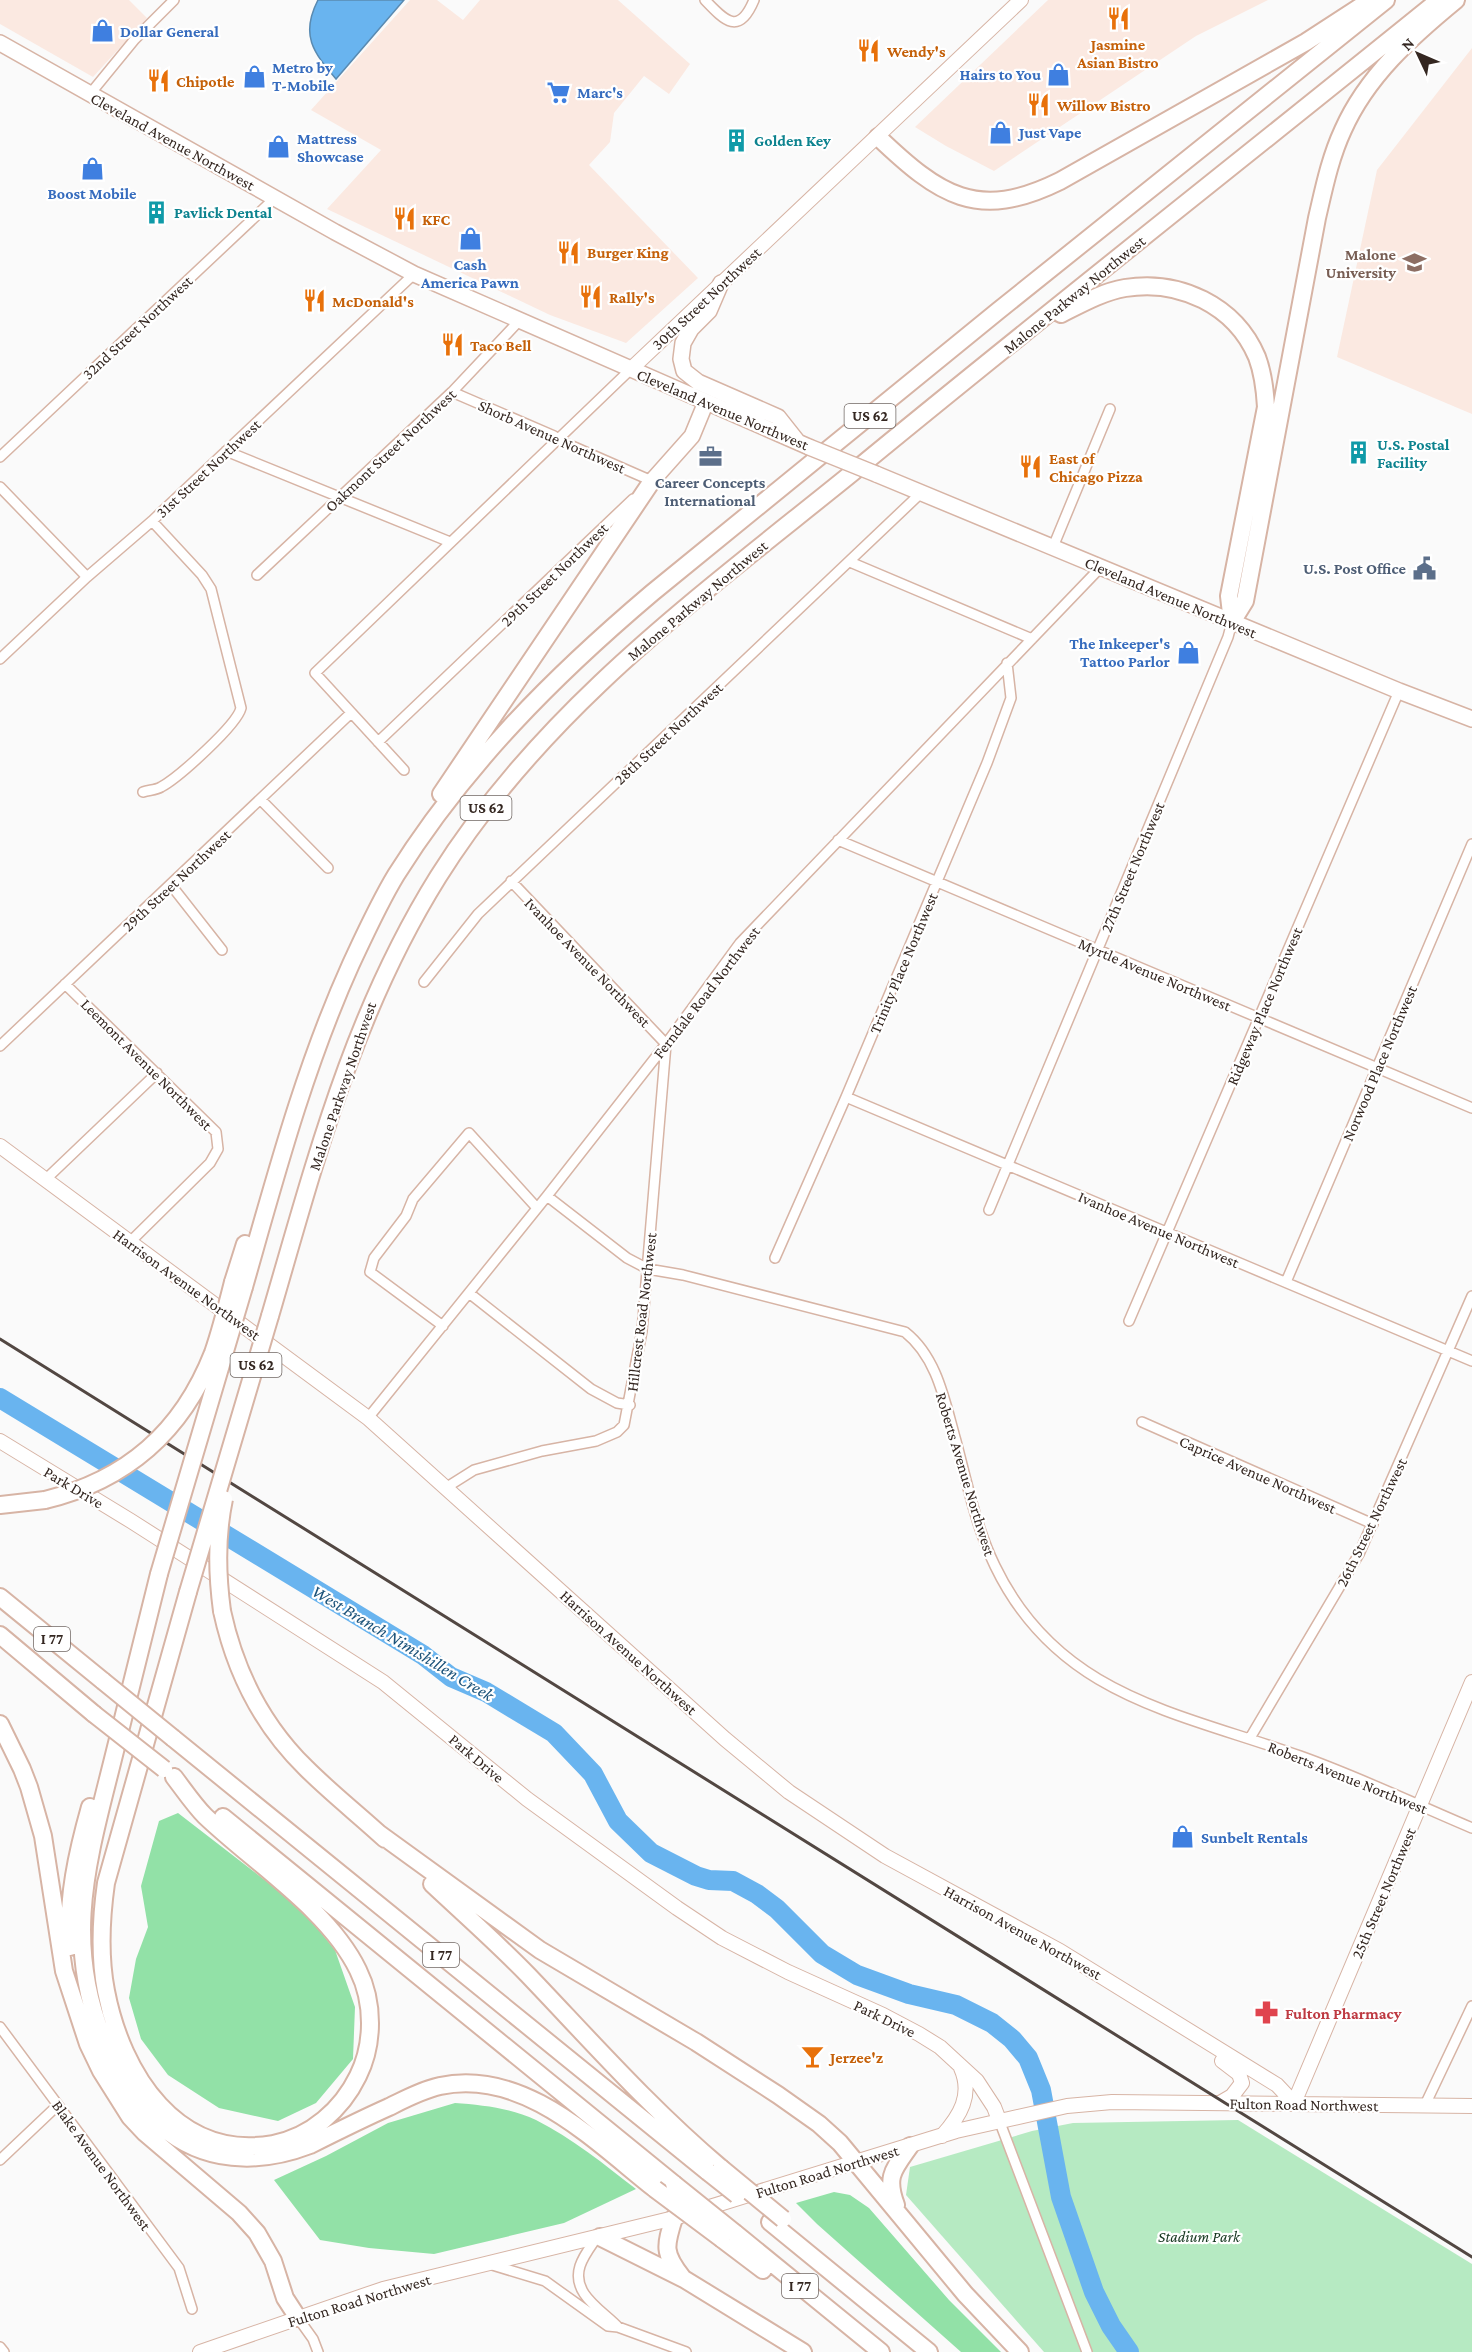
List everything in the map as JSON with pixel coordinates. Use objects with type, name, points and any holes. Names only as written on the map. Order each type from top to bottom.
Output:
[{"type":"highway","points":[[878,137],[926,180],[949,192],[980,200],[1020,197],[1045,189],[1080,170],[1306,42],[1370,0]]},
{"type":"highway","name":"Malone Parkway Northwest","points":[[239,1285],[286,1107],[313,1058],[333,1004],[361,942],[396,875],[449,800],[511,724],[599,638],[1007,304],[1386,0]]},
{"type":"highway","name":"Malone Parkway Northwest","points":[[242,1414],[329,1116],[375,993],[394,954],[434,884],[487,807],[547,735],[629,656],[905,429],[1439,0]]},
{"type":"highway","points":[[1232,622],[1245,601],[1309,259],[1331,161],[1343,130],[1366,90],[1404,45],[1456,0]]},
{"type":"highway","points":[[1022,336],[1102,294],[1137,286],[1170,288],[1202,298],[1223,312],[1240,329],[1260,366],[1266,406],[1229,596],[1232,622]]},
{"type":"highway","points":[[396,875],[440,795],[652,481]]},
{"type":"highway","points":[[0,1505],[45,1500],[85,1489],[112,1476],[139,1457],[165,1433],[191,1398],[206,1368],[239,1285]]},
{"type":"highway","points":[[239,1285],[159,1574],[83,1889],[81,1928],[84,1970],[99,2029],[125,2082],[142,2108],[163,2128],[194,2148],[221,2156],[261,2158],[291,2152],[310,2145],[427,2090],[463,2083],[481,2084],[514,2091],[544,2105],[655,2189],[729,2236]]},
{"type":"highway","points":[[169,1773],[204,1815],[301,1900],[332,1933],[353,1960],[364,1986],[370,2019],[369,2036],[367,2053],[354,2084],[335,2110],[322,2122],[282,2143],[254,2146],[217,2142],[184,2127],[165,2112],[146,2089],[129,2060],[113,2019],[105,1990],[101,1948],[106,1882],[218,1488],[242,1414]]},
{"type":"highway","points":[[242,1414],[219,1528],[218,1569],[222,1611],[236,1661],[246,1686],[266,1720],[282,1743],[304,1767],[493,1940],[715,2170]]},
{"type":"highway","name":"I 77","points":[[0,1597],[173,1738],[715,2170],[929,2352]]},
{"type":"highway","points":[[75,2003],[69,1921],[74,1870],[95,1791],[144,1634]]},
{"type":"highway","name":"I 77","points":[[0,1635],[94,1714],[674,2184],[729,2236],[881,2352]]},
{"type":"highway","points":[[0,1724],[22,1769],[43,1836],[64,1971],[88,2044],[101,2071],[130,2117],[145,2133],[249,2223],[267,2249],[285,2298],[298,2318]]},
{"type":"highway","points":[[377,1832],[540,1950],[687,2037],[819,2124],[855,2161],[965,2294],[1020,2352]]},
{"type":"highway","points":[[900,2214],[889,2188],[894,2169],[910,2146]]},
{"type":"highway","points":[[674,2218],[667,2247],[670,2261],[684,2279]]},
{"type":"highway","points":[[598,2237],[684,2279],[803,2352]]},
{"type":"main road","name":"30th Street Northwest","points":[[631,369],[1021,0]]},
{"type":"main road","name":"Cleveland Avenue Northwest","points":[[0,43],[414,274],[803,444],[1399,691],[1472,719]]},
{"type":"main road","points":[[721,283],[709,311],[692,329],[683,343],[681,356],[684,371],[698,382],[778,417],[803,444]]},
{"type":"main road","points":[[652,481],[694,433],[706,402]]},
{"type":"main road","name":"Harrison Avenue Northwest","points":[[0,1146],[368,1418],[725,1739],[789,1792],[885,1856],[1052,1946],[1277,2085],[1294,2103]]},
{"type":"main road","name":"Park Drive","points":[[0,1441],[131,1521],[383,1682],[416,1706],[527,1799],[722,1938],[919,2034],[959,2063],[1005,2119]]},
{"type":"main road","name":"25th Street Northwest","points":[[1294,2103],[1472,1682]]},
{"type":"main road","points":[[1178,2024],[1185,2037],[1239,2074],[1242,2085],[1232,2096],[1220,2103]]},
{"type":"main road","points":[[942,2136],[957,2117],[966,2095],[965,2076],[959,2063]]},
{"type":"main road","name":"Fulton Road Northwest","points":[[200,2352],[383,2289],[674,2218],[942,2136],[1005,2119],[1067,2106],[1112,2102],[1472,2106]]},
{"type":"street","points":[[90,94],[135,39],[174,0]]},
{"type":"street","points":[[705,0],[729,22],[741,20],[754,0]]},
{"type":"street","name":"32nd Street Northwest","points":[[0,457],[275,198]]},
{"type":"street","name":"31st Street Northwest","points":[[0,659],[87,577],[152,521],[414,274]]},
{"type":"street","name":"Oakmont Street Northwest","points":[[257,575],[452,392],[519,321]]},
{"type":"street","name":"30th Street Northwest","points":[[351,713],[315,673],[631,369]]},
{"type":"street","name":"Shorb Avenue Northwest","points":[[452,392],[652,481]]},
{"type":"street","points":[[1053,547],[1110,409]]},
{"type":"street","points":[[226,451],[450,542]]},
{"type":"street","name":"29th Street Northwest","points":[[378,742],[652,481]]},
{"type":"street","points":[[0,487],[87,577]]},
{"type":"street","name":"28th Street Northwest","points":[[424,982],[478,914],[511,881],[922,492]]},
{"type":"street","points":[[143,792],[160,788],[204,752],[236,719],[241,708],[211,589],[202,575],[152,521]]},
{"type":"street","points":[[850,562],[1032,639]]},
{"type":"street","name":"Ferndale Road Northwest","points":[[368,1418],[547,1196],[666,1044],[740,943],[1101,567]]},
{"type":"street","name":"27th Street Northwest","points":[[989,1210],[1228,637],[1232,622]]},
{"type":"street","name":"Trinity Place Northwest","points":[[775,1258],[969,809],[1011,698],[1007,663]]},
{"type":"street","name":"Ridgeway Place Northwest","points":[[1129,1321],[1399,691]]},
{"type":"street","points":[[351,713],[404,770]]},
{"type":"street","name":"29th Street Northwest","points":[[0,1046],[351,713]]},
{"type":"street","points":[[261,800],[328,868]]},
{"type":"street","name":"Myrtle Avenue Northwest","points":[[838,840],[1472,1108]]},
{"type":"street","name":"Norwood Place Northwest","points":[[1286,1282],[1472,844]]},
{"type":"street","name":"Ivanhoe Avenue Northwest","points":[[511,881],[666,1044]]},
{"type":"street","points":[[171,885],[222,950]]},
{"type":"street","name":"Leemont Avenue Northwest","points":[[65,984],[216,1132],[218,1149],[210,1164],[130,1242]]},
{"type":"street","name":"Hillcrest Road Northwest","points":[[447,1487],[474,1470],[542,1451],[596,1441],[617,1432],[624,1425],[630,1405],[642,1331],[666,1044]]},
{"type":"street","points":[[45,1180],[157,1073]]},
{"type":"street","name":"Ivanhoe Avenue Northwest","points":[[846,1097],[1472,1361]]},
{"type":"street","points":[[443,1326],[370,1272],[374,1258],[406,1216],[413,1199],[469,1133],[537,1208]]},
{"type":"street","name":"Roberts Avenue Northwest","points":[[547,1196],[621,1255],[648,1269],[683,1275],[905,1332],[923,1350],[935,1372],[986,1546],[1004,1584],[1032,1624],[1062,1654],[1109,1687],[1155,1708],[1250,1738],[1359,1778],[1472,1828]]},
{"type":"street","points":[[469,1293],[591,1389],[610,1400],[630,1405]]},
{"type":"street","name":"26th Street Northwest","points":[[1250,1738],[1359,1554],[1472,1296]]},
{"type":"street","name":"Caprice Avenue Northwest","points":[[1142,1422],[1373,1524]]},
{"type":"street","points":[[1425,2105],[1472,2006]]},
{"type":"street","name":"Blake Avenue Northwest","points":[[0,2027],[179,2268],[192,2309]]},
{"type":"street","points":[[0,2160],[58,2105]]},
{"type":"street","points":[[1005,2119],[1004,2138],[1087,2352]]},
{"type":"street","points":[[598,2237],[580,2263],[578,2276],[580,2288],[594,2305],[618,2326],[686,2352]]},
{"type":"street","points":[[489,2264],[539,2278],[598,2320],[608,2326],[618,2326]]},
{"type":"street","points":[[569,2298],[580,2288]]},
{"type":"street","points":[[298,2318],[313,2339],[318,2352]]},
{"type":"street","points":[[0,2347],[4,2352]]},
{"type":"shaded area","points":[[0,0],[129,0],[147,18],[93,77],[0,24]]},
{"type":"shaded area","points":[[410,0],[437,0],[463,20],[480,0],[618,0],[690,64],[669,94],[644,76],[614,113],[610,142],[589,165],[698,278],[626,343],[550,315],[327,209],[381,150],[311,110]]},
{"type":"shaded area","points":[[1048,0],[1268,0],[1196,36],[994,171],[915,127]]},
{"type":"shaded area","name":"Malone University","points":[[1472,48],[1472,414],[1337,357],[1377,170]]},
{"type":"green space","points":[[178,1813],[301,1908],[335,1950],[355,2007],[353,2059],[316,2103],[278,2121],[219,2108],[168,2075],[141,2039],[129,1998],[136,1959],[148,1927],[141,1886],[159,1821]]},
{"type":"green space","points":[[455,2103],[507,2110],[536,2120],[575,2143],[636,2189],[564,2223],[434,2254],[369,2248],[320,2240],[274,2180],[388,2123]]},
{"type":"green space","name":"Stadium Park","points":[[1238,2120],[1472,2264],[1472,2352],[1044,2352],[906,2195],[910,2167],[1032,2131],[1073,2123]]},
{"type":"green space","points":[[834,2192],[850,2195],[869,2208],[949,2300],[1001,2352],[961,2352],[796,2203]]},
{"type":"water","points":[[318,0],[404,0],[336,79],[315,51],[312,42],[310,23]]},
{"type":"waterway","name":"West Branch Nimishillen Creek","points":[[0,1398],[423,1655],[451,1677],[486,1692],[554,1733],[593,1774],[618,1821],[651,1853],[696,1876],[709,1880],[733,1881],[757,1894],[777,1909],[822,1954],[857,1975],[909,1994],[956,2005],[992,2023],[1012,2039],[1028,2058],[1041,2090],[1061,2197],[1094,2292],[1111,2326],[1129,2352]]},
{"type":"railway","points":[[0,1339],[1472,2257]]},
{"type":"place","name":"Jasmine Asian Bistro","points":[[1118,19]]},
{"type":"place","name":"Dollar General","points":[[102,31]]},
{"type":"place","name":"Wendy's","points":[[869,51]]},
{"type":"place","name":"Hairs to You","points":[[1059,74]]},
{"type":"place","name":"Metro by T-Mobile","points":[[254,76]]},
{"type":"place","name":"Chipotle","points":[[158,81]]},
{"type":"place","name":"Marc's","points":[[559,92]]},
{"type":"place","name":"Willow Bistro","points":[[1039,105]]},
{"type":"place","name":"Just Vape","points":[[1001,132]]},
{"type":"place","name":"Golden Key","points":[[736,140]]},
{"type":"place","name":"Mattress Showcase","points":[[279,147]]},
{"type":"place","name":"Boost Mobile","points":[[92,168]]},
{"type":"place","name":"Pavlick Dental","points":[[156,212]]},
{"type":"place","name":"KFC","points":[[404,219]]},
{"type":"place","name":"Cash America Pawn","points":[[470,239]]},
{"type":"place","name":"Burger King","points":[[569,252]]},
{"type":"place","name":"Malone University","points":[[1414,263]]},
{"type":"place","name":"Rally's","points":[[591,297]]},
{"type":"place","name":"McDonald's","points":[[314,301]]},
{"type":"place","name":"Taco Bell","points":[[452,345]]},
{"type":"place","name":"U.S. Postal Facility","points":[[1359,453]]},
{"type":"place","name":"Career Concepts International","points":[[710,457]]},
{"type":"place","name":"East of Chicago Pizza","points":[[1031,467]]},
{"type":"place","name":"U.S. Post Office","points":[[1424,568]]},
{"type":"place","name":"The Inkeeper's Tattoo Parlor","points":[[1188,652]]},
{"type":"place","name":"Sunbelt Rentals","points":[[1183,1837]]},
{"type":"place","name":"Fulton Pharmacy","points":[[1267,2013]]},
{"type":"place","name":"Jerzee'z","points":[[812,2057]]}]
